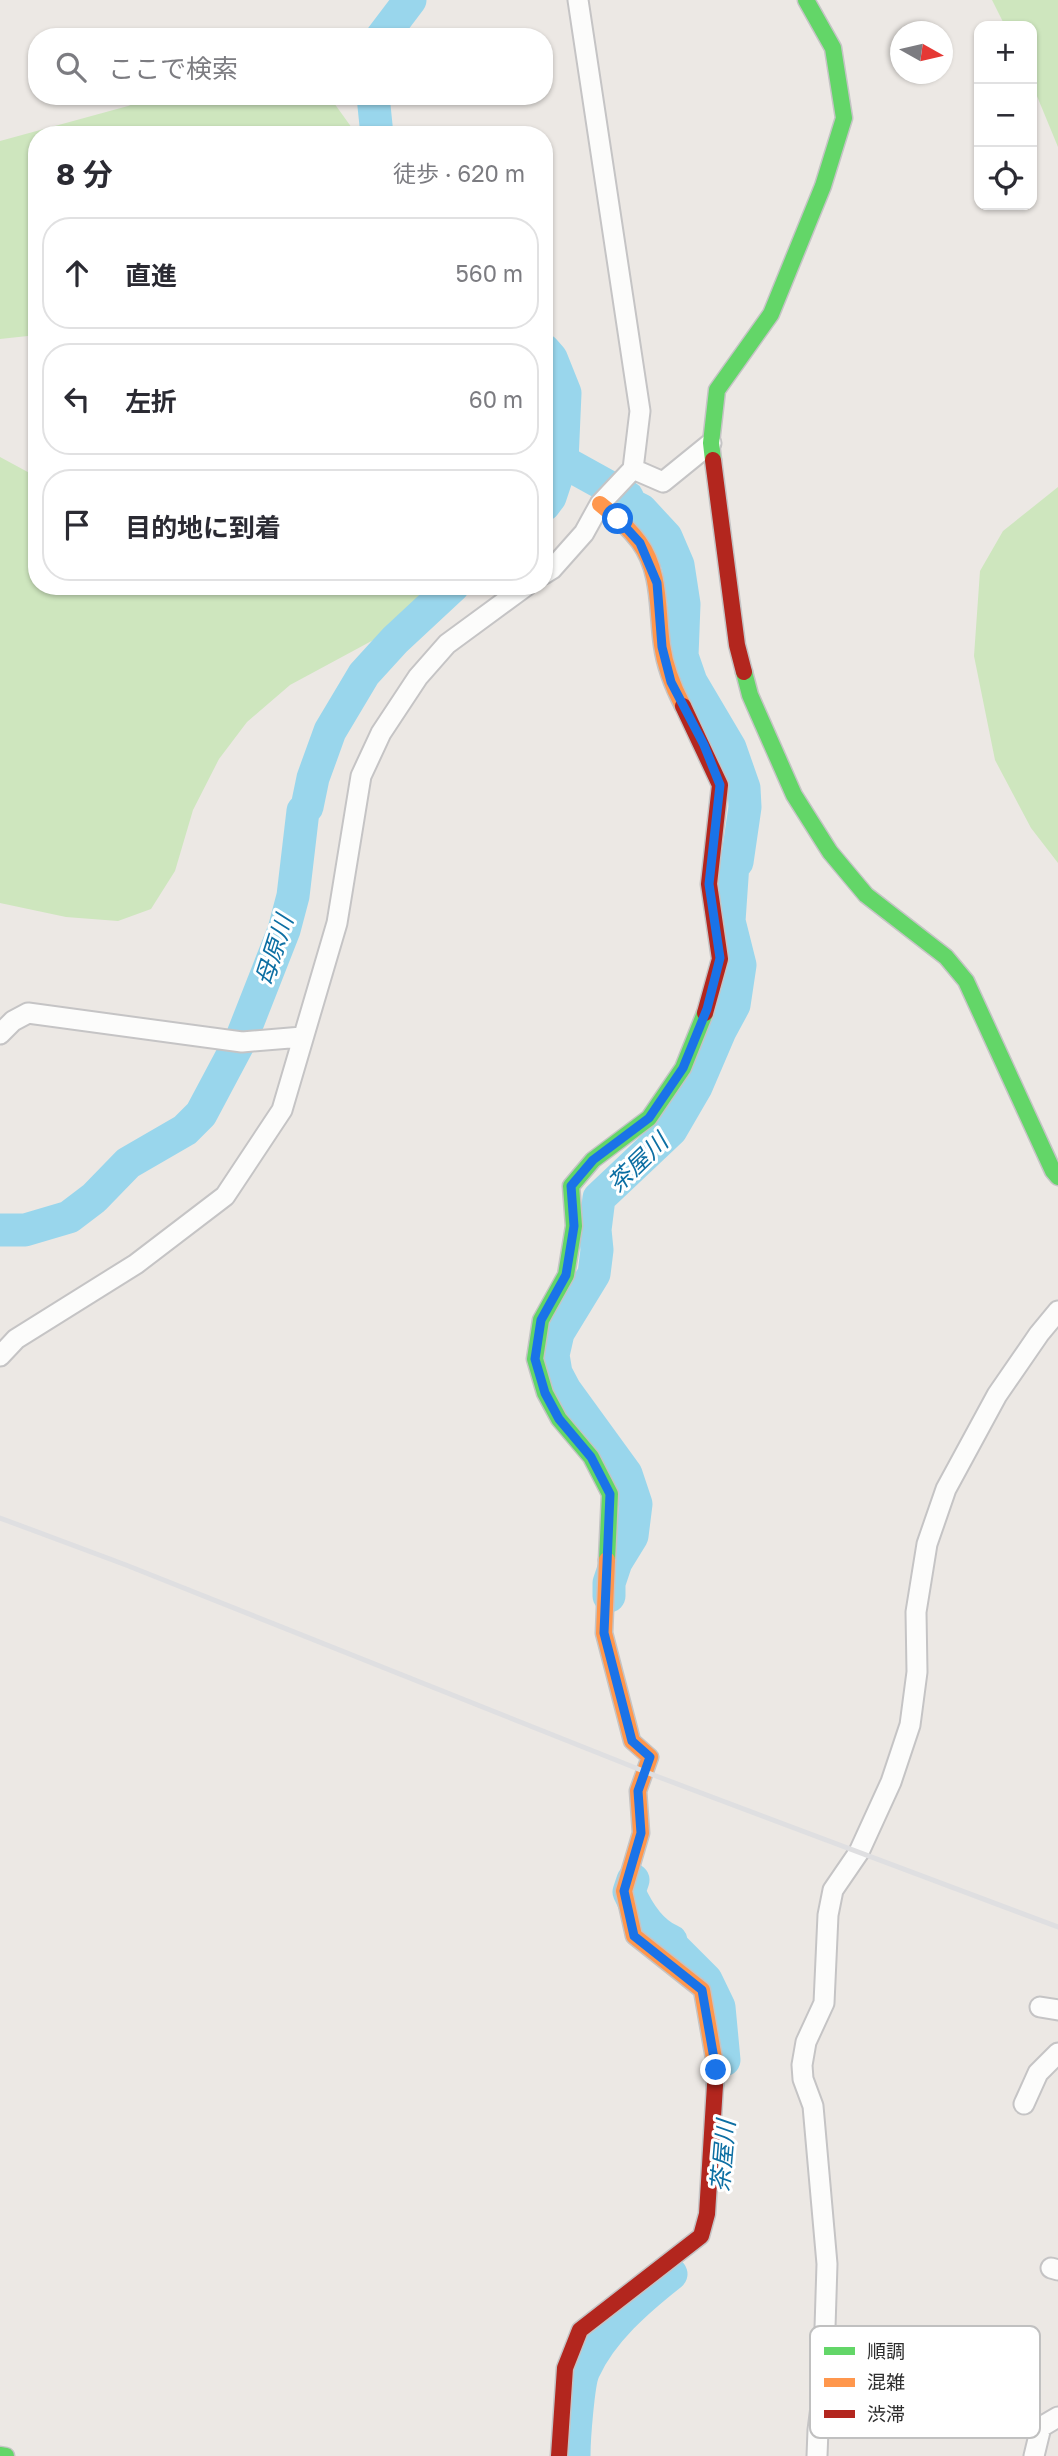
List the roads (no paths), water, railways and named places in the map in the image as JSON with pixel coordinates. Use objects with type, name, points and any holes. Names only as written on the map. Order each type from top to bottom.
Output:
[{"type":"street","points":[[553,568],[584,533],[600,504],[633,469],[640,411],[578,0]]},
{"type":"street","points":[[806,0],[834,48],[844,118],[823,186],[771,314],[717,390],[711,443],[737,645],[750,695],[794,795],[830,852],[866,895],[946,957],[965,981],[982,1012],[1029,1121],[1058,1177]]},
{"type":"street","points":[[633,469],[663,482],[711,443]]},
{"type":"street","points":[[559,2456],[565,2368],[580,2330],[701,2236],[708,2214],[716,2070],[702,1990],[634,1936],[624,1891],[641,1833],[638,1791],[650,1757],[632,1741],[604,1633],[610,1494],[591,1457],[559,1419],[545,1393],[535,1359],[541,1320],[566,1275],[574,1226],[571,1186],[593,1160],[649,1118],[683,1068],[707,1009],[720,958],[709,884],[720,785],[704,745],[671,682],[662,647],[657,583],[640,543],[600,504]]},
{"type":"street","points":[[0,1356],[16,1339],[136,1264],[225,1196],[282,1110],[337,923],[362,776],[381,733],[418,677],[447,644],[514,595]]},
{"type":"street","points":[[0,1034],[13,1021],[28,1013],[242,1042],[302,1037]]},
{"type":"street","points":[[825,2326],[827,2264],[813,2106],[803,2079],[802,2065],[806,2042],[824,2003],[828,1915],[832,1890],[859,1852],[891,1782],[910,1726],[917,1672],[916,1612],[927,1544],[946,1489],[997,1395],[1038,1334],[1058,1311]]},
{"type":"street","points":[[1024,2104],[1038,2073],[1058,2053]]},
{"type":"street","points":[[1034,2456],[1049,2422]]},
{"type":"street","points":[[817,2456],[818,2438]]},
{"type":"street","points":[[0,2455],[6,2456]]},
{"type":"waterway","name":"母原川","points":[[389,28],[410,0]]},
{"type":"waterway","name":"母原川","points":[[374,105],[376,126]]},
{"type":"waterway","name":"母原川","points":[[553,363],[565,393],[562,461],[553,488]]},
{"type":"waterway","name":"茶屋川","points":[[562,461],[627,497],[631,505],[641,510],[666,537],[678,565],[684,604],[682,656],[691,682],[730,748],[744,788],[745,807],[737,862],[733,863],[729,921],[740,965],[734,1005],[696,1087],[671,1130],[599,1198],[594,1274],[558,1333],[553,1355],[556,1373],[565,1390],[626,1474],[636,1504],[632,1536],[616,1562],[609,1583],[609,1596]]},
{"type":"waterway","name":"母原川","points":[[0,1230],[25,1230],[69,1217],[94,1198],[128,1163],[185,1130],[201,1114],[242,1037],[284,930],[293,896],[303,811],[307,807],[313,778],[330,731],[364,674],[395,640],[443,595]]},
{"type":"waterway","name":"茶屋川","points":[[633,1880],[629,1892],[646,1921],[671,1941],[672,1946],[706,1980],[719,2007],[724,2060]]},
{"type":"waterway","name":"茶屋川","points":[[574,2456],[580,2386],[584,2370],[611,2329],[646,2294],[671,2274]]},
{"type":"railway","points":[[0,1518],[126,1565],[656,1776],[1058,1927]]}]
